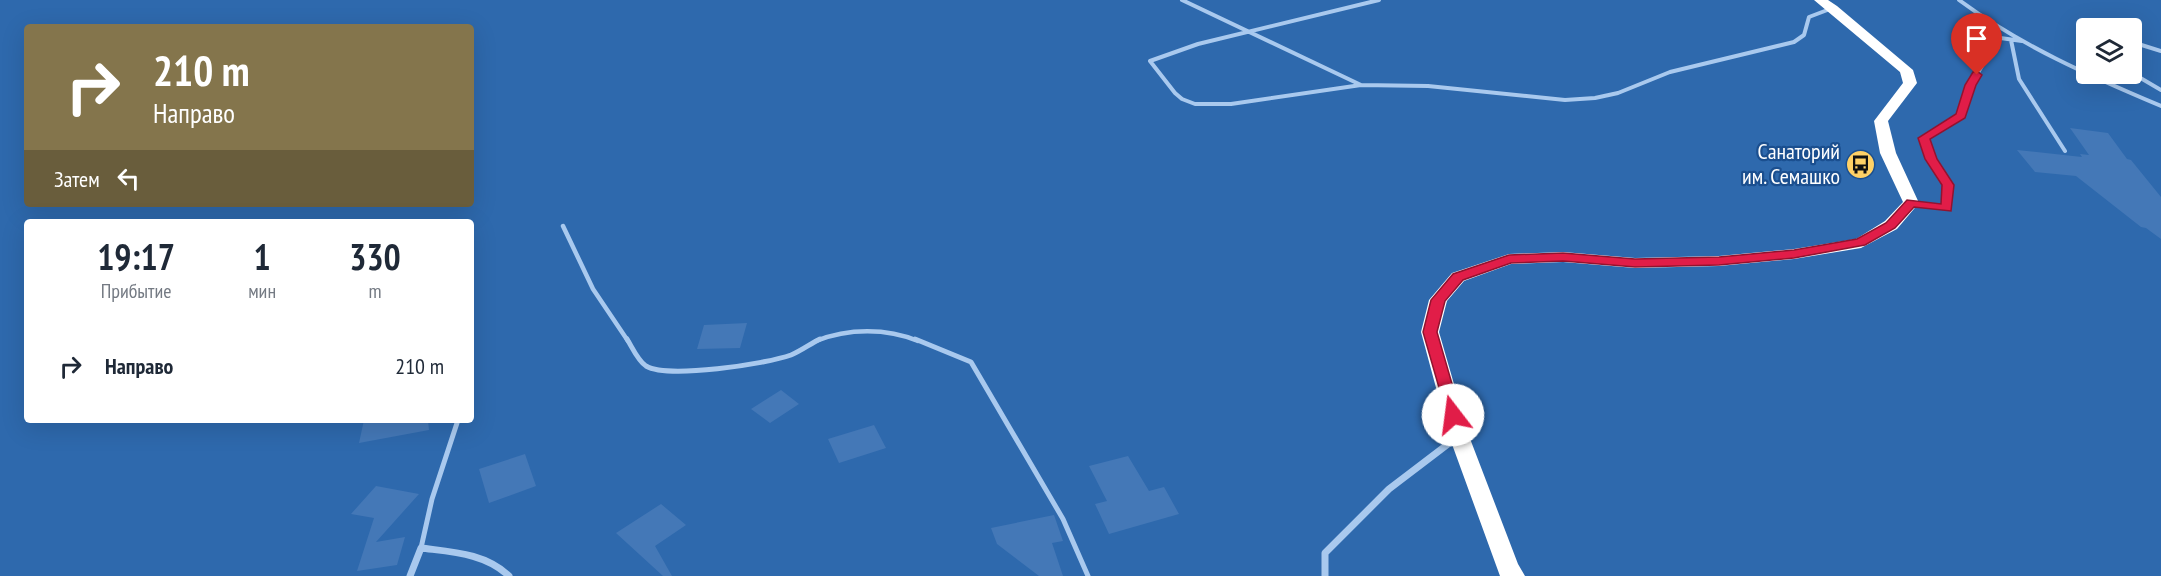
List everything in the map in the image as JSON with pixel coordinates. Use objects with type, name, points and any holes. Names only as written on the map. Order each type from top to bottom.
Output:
[{"type":"highway","points":[[1513,576],[1507,567],[1459,436],[1430,332],[1438,300],[1458,277],[1509,259],[1563,257],[1635,263],[1719,261],[1794,254],[1861,243],[1891,225],[1911,203],[1896,175],[1883,141],[1881,121],[1910,83],[1906,70],[1826,4]]},
{"type":"street","points":[[1325,576],[1325,553],[1389,489],[1459,436]]},
{"type":"street","points":[[410,576],[421,548],[469,555],[501,566],[509,576]]},
{"type":"lane","points":[[1182,0],[1361,85]]},
{"type":"lane","points":[[1379,0],[1326,11],[1164,54],[1150,61],[1175,93],[1182,99],[1195,104],[1231,104],[1361,85],[1428,86],[1565,100],[1595,98],[1618,93],[1670,72],[1755,53],[1802,39],[1806,34],[1809,17],[1826,4]]},
{"type":"lane","points":[[1959,0],[1980,17],[2062,63],[2161,106]]},
{"type":"lane","points":[[1911,203],[1947,208],[1948,185],[1931,159],[1923,138],[1961,116],[1971,85],[1983,64],[1980,42],[1993,37],[2022,41]]},
{"type":"lane","points":[[2011,40],[2019,79],[2065,151]]},
{"type":"lane","points":[[2142,45],[2161,51]]},
{"type":"lane","points":[[2142,79],[2161,90]]},
{"type":"lane","points":[[563,226],[592,289],[644,365],[660,371],[680,372],[773,360],[794,354],[811,343],[831,335],[866,331],[906,336],[971,362],[1063,519],[1088,576]]},
{"type":"lane","points":[[421,548],[432,499],[457,423]]},
{"type":"shaded area","points":[[0,0],[2161,0],[2161,576],[0,576]]},
{"type":"building","points":[[2070,128],[2108,133],[2127,159],[2131,160],[2161,197],[2161,239],[2141,227],[2076,176],[2035,172],[2017,150],[2082,157],[2080,154],[2089,155]]},
{"type":"building","points":[[747,323],[740,348],[697,349],[704,325]]},
{"type":"building","points":[[781,390],[799,404],[770,423],[751,409]]},
{"type":"building","points":[[363,423],[428,423],[429,430],[359,443]]},
{"type":"building","points":[[874,425],[886,448],[839,463],[828,439]]},
{"type":"building","points":[[525,454],[536,486],[489,503],[479,469]]},
{"type":"building","points":[[1128,456],[1149,491],[1164,487],[1179,514],[1109,534],[1095,504],[1107,501],[1089,466]]},
{"type":"building","points":[[376,486],[419,494],[376,542],[405,537],[397,565],[357,571],[374,518],[351,514]]},
{"type":"building","points":[[661,504],[686,525],[655,546],[672,576],[663,576],[616,533]]},
{"type":"building","points":[[1054,515],[1063,541],[1052,543],[1063,576],[1039,576],[997,544],[991,528]]},
{"type":"place","name":"Санаторий им. Семашко","points":[[1861,164]]},
{"type":"route","points":[[1453,415],[1430,332],[1438,300],[1458,277],[1509,259],[1563,257],[1635,263],[1719,261],[1794,254],[1861,243],[1891,225],[1911,203],[1947,208],[1948,185],[1931,159],[1923,138],[1961,116],[1971,85],[1977,75]]}]
